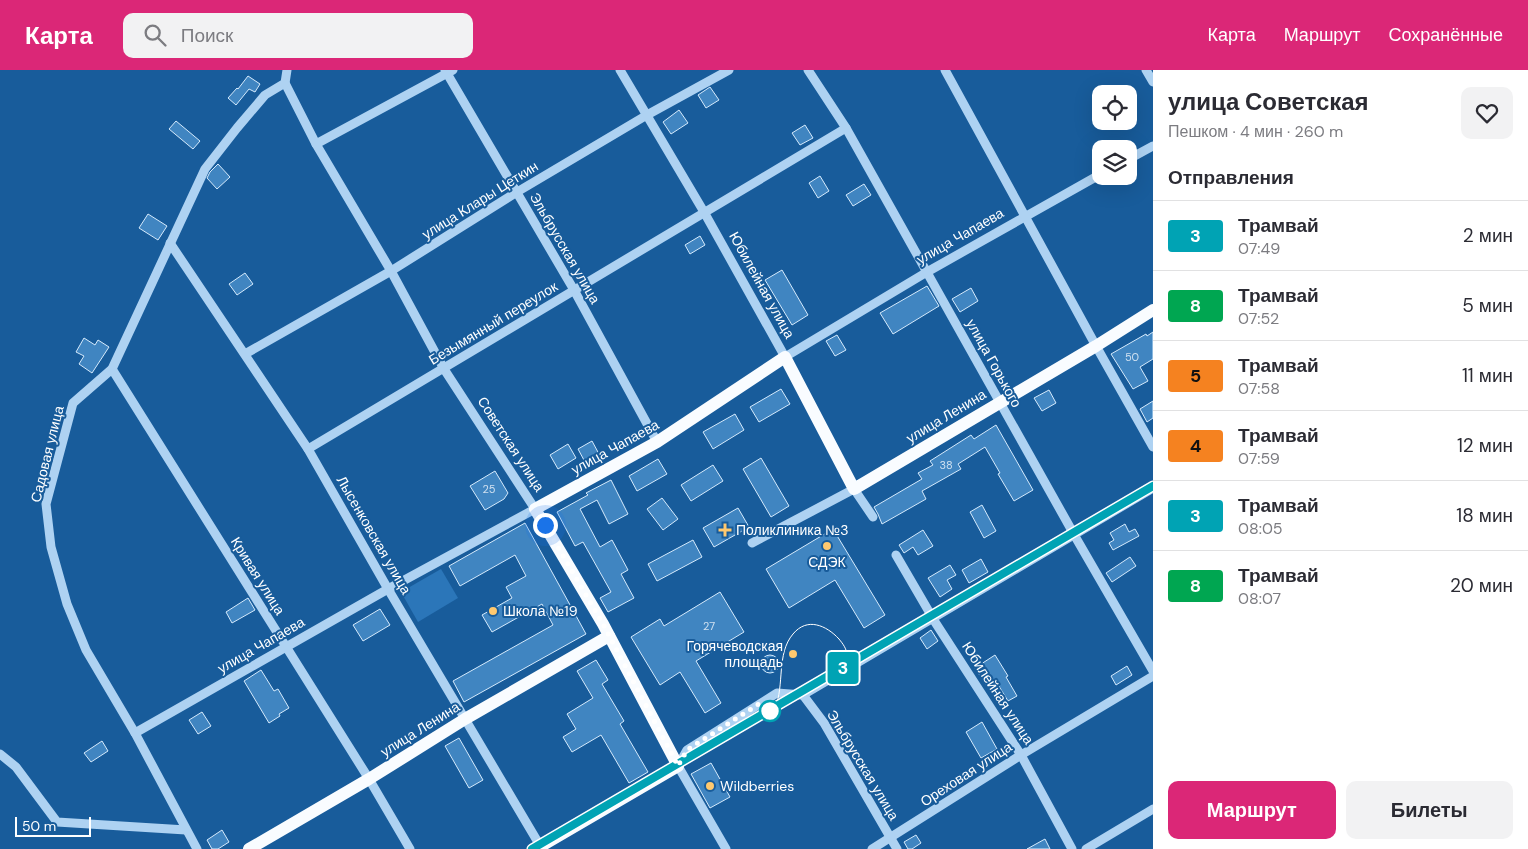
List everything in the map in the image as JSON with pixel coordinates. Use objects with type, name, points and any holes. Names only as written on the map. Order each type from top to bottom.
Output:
[{"type":"main road","name":"улица Ленина","points":[[854,489],[1096,346],[1153,310]]},
{"type":"main road","name":"улица Чапаева","points":[[535,509],[657,442],[785,358]]},
{"type":"main road","name":"Юбилейная улица","points":[[785,358],[854,489]]},
{"type":"main road","name":"Советская улица","points":[[535,509],[609,636],[678,766]]},
{"type":"main road","name":"улица Ленина","points":[[249,849],[369,779],[465,719],[609,636]]},
{"type":"main road","points":[[539,848],[678,766]]},
{"type":"street","points":[[285,83],[288,70]]},
{"type":"street","name":"Юбилейная улица","points":[[620,70],[704,212],[785,358]]},
{"type":"street","name":"улица Клары Цеткин","points":[[245,354],[392,272],[517,192],[647,115],[729,70]]},
{"type":"street","name":"улица Горького","points":[[808,70],[846,128],[1074,536],[1153,672]]},
{"type":"street","points":[[944,70],[1153,447]]},
{"type":"street","points":[[1146,70],[1153,82]]},
{"type":"street","points":[[316,144],[448,71]]},
{"type":"street","name":"Эльбрусская улица","points":[[448,71],[574,290],[657,442]]},
{"type":"street","name":"Советская улица","points":[[285,83],[316,144],[392,272],[444,369],[535,509]]},
{"type":"street","name":"Садовая улица","points":[[197,849],[135,733],[86,650],[67,604],[51,548],[46,504],[73,403],[112,369],[205,169],[265,95],[285,83]]},
{"type":"street","name":"Безымянный переулок","points":[[308,448],[444,369],[846,128]]},
{"type":"street","points":[[1137,155],[1153,146]]},
{"type":"street","name":"улица Чапаева","points":[[785,358],[927,272],[1092,179]]},
{"type":"street","name":"Лысенковская улица","points":[[170,243],[308,448],[539,848]]},
{"type":"street","name":"Кривая улица","points":[[112,369],[369,779],[410,849]]},
{"type":"street","points":[[678,766],[687,750],[777,693],[803,695],[1153,488]]},
{"type":"street","name":"Юбилейная улица","points":[[854,489],[873,517]]},
{"type":"street","name":"улица Ленина","points":[[752,543],[854,489]]},
{"type":"street","name":"улица Чапаева","points":[[135,733],[388,589],[535,509]]},
{"type":"street","name":"Юбилейная улица","points":[[896,555],[933,619],[1021,755],[1072,849]]},
{"type":"street","name":"Ореховая улица","points":[[872,849],[1021,755],[1153,676]]},
{"type":"street","name":"Эльбрусская улица","points":[[803,695],[824,723],[897,849]]},
{"type":"street","points":[[0,754],[16,767],[57,822],[186,830]]},
{"type":"street","name":"Советская улица","points":[[678,766],[726,849]]},
{"type":"street","points":[[1086,849],[1153,809]]},
{"type":"shaded area","points":[[441,569],[458,598],[418,622],[401,592]]},
{"type":"building","points":[[248,76],[260,84],[255,92],[249,89],[236,105],[228,98]]},
{"type":"building","points":[[710,87],[719,100],[706,108],[698,95]]},
{"type":"building","points":[[679,110],[688,123],[671,134],[663,122]]},
{"type":"building","points":[[176,121],[200,141],[193,149],[169,129]]},
{"type":"building","points":[[805,125],[813,138],[800,145],[792,133]]},
{"type":"building","points":[[218,164],[230,177],[217,189],[207,178]]},
{"type":"building","points":[[820,176],[829,191],[818,198],[809,183]]},
{"type":"building","points":[[864,184],[871,195],[853,206],[846,195]]},
{"type":"building","points":[[148,214],[167,226],[158,240],[139,228]]},
{"type":"building","points":[[700,236],[705,245],[690,254],[685,245]]},
{"type":"building","points":[[782,270],[808,315],[792,325],[765,280]]},
{"type":"building","points":[[245,273],[253,284],[237,295],[229,284]]},
{"type":"building","points":[[927,286],[939,306],[893,334],[880,313]]},
{"type":"building","points":[[971,288],[978,301],[960,312],[952,299]]},
{"type":"building","points":[[1153,332],[1153,359],[1140,367],[1148,381],[1133,389],[1111,354]]},
{"type":"building","points":[[837,335],[846,350],[835,356],[826,341]]},
{"type":"building","points":[[84,338],[95,345],[98,340],[109,347],[92,373],[79,364],[84,356],[76,352]]},
{"type":"building","points":[[781,389],[790,404],[759,422],[750,407]]},
{"type":"building","points":[[1049,390],[1056,403],[1042,411],[1034,398]]},
{"type":"building","points":[[1153,401],[1153,418],[1147,422],[1140,409]]},
{"type":"building","points":[[735,414],[744,430],[713,449],[703,432]]},
{"type":"building","points":[[996,425],[1033,490],[1014,501],[985,447],[958,464],[961,469],[922,491],[926,499],[882,524],[874,507],[922,479],[918,473],[933,465],[930,461],[971,435],[974,439]]},
{"type":"building","points":[[592,441],[599,454],[585,462],[578,449]]},
{"type":"building","points":[[568,444],[576,458],[558,469],[550,455]]},
{"type":"building","points":[[761,458],[789,506],[771,517],[743,469]]},
{"type":"building","points":[[658,459],[667,474],[637,491],[629,476]]},
{"type":"building","points":[[713,465],[723,481],[691,501],[681,485]]},
{"type":"building","points":[[495,471],[508,493],[504,499],[485,510],[470,486]]},
{"type":"building","points":[[611,480],[628,514],[609,524],[597,500],[580,509],[600,547],[612,540],[628,570],[621,574],[634,598],[608,612],[600,598],[611,592],[583,542],[575,546],[557,512],[588,495],[586,493]]},
{"type":"building","points":[[662,498],[678,519],[663,530],[647,509]]},
{"type":"building","points":[[982,505],[996,531],[984,538],[970,512]]},
{"type":"building","points":[[738,508],[749,527],[714,547],[703,528]]},
{"type":"building","points":[[525,523],[586,634],[464,702],[453,681],[553,625],[542,604],[492,632],[482,615],[512,598],[506,587],[526,576],[515,555],[460,586],[449,566]]},
{"type":"building","points":[[1125,524],[1129,532],[1135,529],[1139,536],[1113,550],[1109,543],[1114,540],[1110,533]]},
{"type":"building","points":[[833,529],[885,615],[864,628],[835,580],[789,608],[766,569]]},
{"type":"building","points":[[923,530],[933,546],[918,555],[913,547],[904,553],[899,545]]},
{"type":"building","points":[[693,540],[702,557],[657,581],[648,564]]},
{"type":"building","points":[[1130,557],[1136,566],[1112,582],[1106,573]]},
{"type":"building","points":[[981,559],[988,572],[969,583],[962,570]]},
{"type":"building","points":[[950,565],[956,575],[947,580],[952,589],[940,597],[928,578]]},
{"type":"building","points":[[720,592],[744,632],[696,661],[721,703],[705,713],[680,672],[660,685],[631,637],[660,619],[664,626]]},
{"type":"building","points":[[248,598],[255,610],[232,623],[226,612]]},
{"type":"building","points":[[380,609],[390,625],[363,641],[353,625]]},
{"type":"building","points":[[931,630],[938,641],[927,649],[920,638]]},
{"type":"building","points":[[770,655],[776,658],[779,664],[776,670],[770,673],[764,670],[761,664],[764,658]]},
{"type":"building","points":[[995,655],[1008,676],[1006,677],[1017,696],[1008,701],[997,683],[988,688],[975,668]]},
{"type":"building","points":[[596,660],[608,680],[602,684],[624,721],[620,724],[648,772],[629,783],[601,735],[572,752],[563,737],[576,729],[567,714],[593,698],[577,671]]},
{"type":"building","points":[[1127,666],[1132,675],[1116,685],[1111,676]]},
{"type":"building","points":[[261,670],[274,691],[278,689],[289,708],[269,723],[244,681]]},
{"type":"building","points":[[202,712],[211,726],[198,734],[189,720]]},
{"type":"building","points":[[982,722],[997,749],[981,758],[966,732]]},
{"type":"building","points":[[459,738],[483,780],[469,788],[445,746]]},
{"type":"building","points":[[102,741],[108,751],[91,762],[84,753]]},
{"type":"building","name":"Wildberries","points":[[711,763],[730,797],[710,808],[691,774]]},
{"type":"building","points":[[222,830],[229,842],[218,849],[212,849],[207,840]]},
{"type":"building","points":[[916,835],[921,843],[912,849],[908,849],[904,842]]},
{"type":"building","points":[[1045,839],[1050,849],[1027,849]]},
{"type":"tram line","points":[[532,849],[1153,486]]},
{"type":"tram line","name":"3","points":[[532,849],[1153,486]]},
{"type":"tram line","points":[[775,708],[780,690],[784,651],[793,634],[798,629],[810,624],[822,627],[834,634],[846,649],[847,656],[841,670]]},
{"type":"place","name":"Поликлиника №3","points":[[725,530]]},
{"type":"place","name":"СДЭК","points":[[827,546]]},
{"type":"place","name":"Школа №19","points":[[493,611]]},
{"type":"place","name":"Горячеводская площадь","points":[[793,654]]},
{"type":"place","name":"Wildberries","points":[[710,786]]},
{"type":"route","points":[[545,525],[603,624],[678,766],[687,750],[762,702],[770,711]]}]
